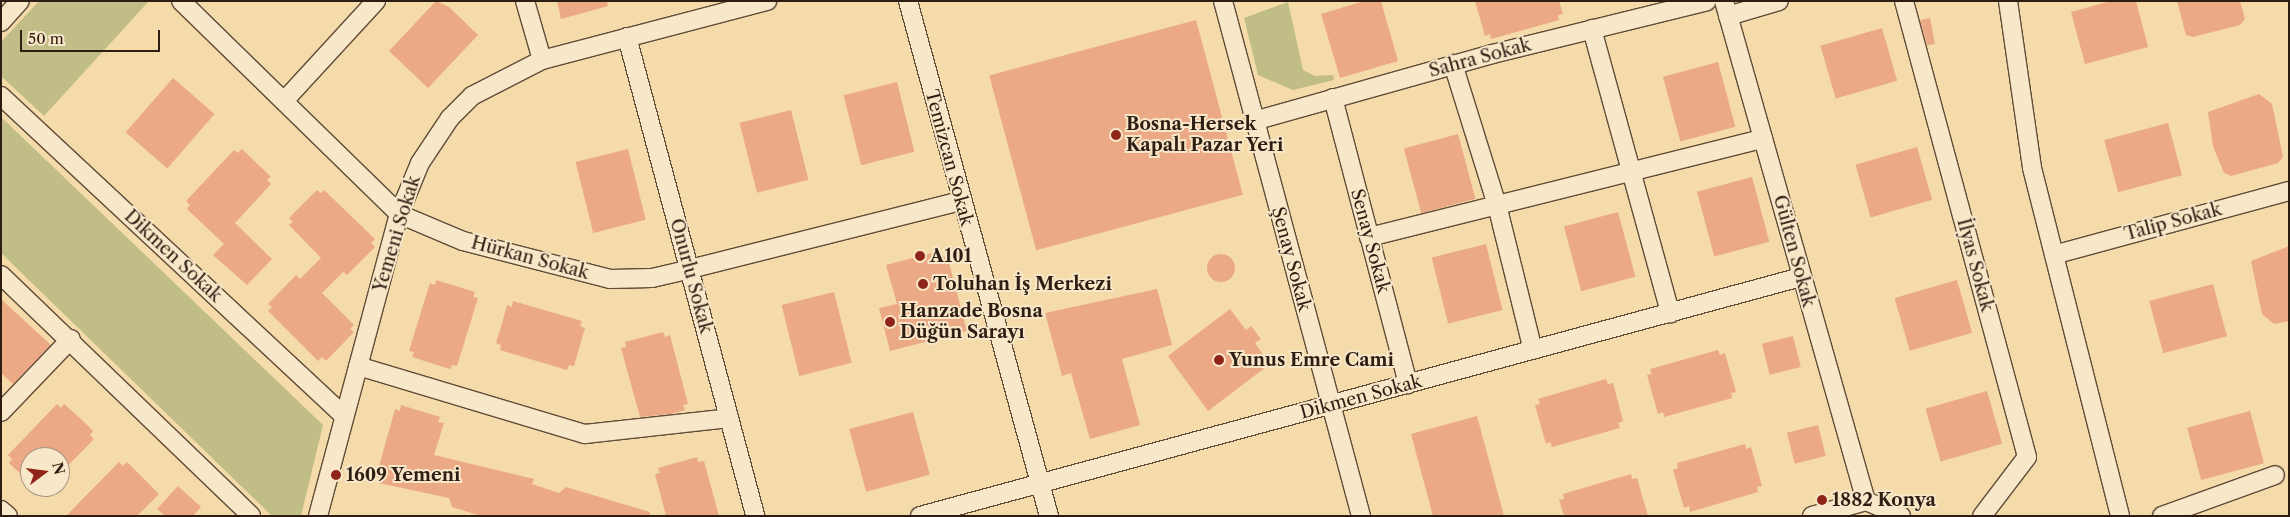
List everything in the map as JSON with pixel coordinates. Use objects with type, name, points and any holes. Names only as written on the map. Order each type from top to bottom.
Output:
[{"type":"street","points":[[1,22],[20,1]]},
{"type":"street","name":"Hürkan Sokak","points":[[181,1],[399,214],[463,241],[610,279],[652,278],[960,201]]},
{"type":"street","points":[[284,101],[376,1]]},
{"type":"street","points":[[525,1],[542,60]]},
{"type":"street","name":"Yemeni Sokak","points":[[321,515],[344,416],[399,214],[420,163],[450,118],[472,96],[542,60],[767,1]]},
{"type":"street","name":"Temizcan Sokak","points":[[908,1],[960,201],[1049,516]]},
{"type":"street","name":"Şenay Sokak","points":[[1223,1],[1361,516]]},
{"type":"street","name":"Sahra Sokak","points":[[1254,121],[1454,64],[1707,1]]},
{"type":"street","points":[[1726,8],[1780,1]]},
{"type":"street","name":"İlyas Sokak","points":[[1904,1],[2027,457],[1982,516]]},
{"type":"street","points":[[2008,1],[2032,168],[2057,254],[2120,516]]},
{"type":"street","name":"Gülten Sokak","points":[[1726,8],[1866,501]]},
{"type":"street","points":[[1592,29],[1670,313]]},
{"type":"street","name":"Onurlu Sokak","points":[[626,37],[755,516]]},
{"type":"street","points":[[1454,64],[1497,205],[1532,350]]},
{"type":"street","name":"Dikmen Sokak","points":[[1,96],[344,416]]},
{"type":"street","name":"Senay Sokak","points":[[1332,98],[1408,384]]},
{"type":"street","points":[[1369,237],[1763,138]]},
{"type":"street","name":"Talip Sokak","points":[[2057,254],[2289,192]]},
{"type":"street","points":[[1,275],[71,340],[251,516]]},
{"type":"street","name":"Dikmen Sokak","points":[[920,516],[1041,486],[1801,277]]},
{"type":"street","points":[[1,412],[71,340]]},
{"type":"street","points":[[358,366],[585,434],[729,418]]},
{"type":"street","points":[[2162,516],[2275,475]]},
{"type":"street","points":[[1812,516],[1866,501],[1901,516]]},
{"type":"street","points":[[1,510],[8,516]]},
{"type":"shaded area","points":[[39,1],[149,1],[44,116],[1,76],[1,42]]},
{"type":"shaded area","points":[[1288,2],[1303,70],[1315,76],[1333,75],[1334,80],[1293,90],[1258,75],[1244,18]]},
{"type":"shaded area","points":[[1,117],[323,425],[301,516],[272,516],[1,253]]},
{"type":"building","points":[[436,1],[449,7],[478,35],[428,88],[389,51]]},
{"type":"building","points":[[557,1],[607,1],[608,6],[561,19]]},
{"type":"building","points":[[1364,1],[1381,1],[1398,61],[1340,78],[1321,14]]},
{"type":"building","points":[[1475,1],[1559,1],[1563,14],[1558,15],[1559,20],[1491,39],[1490,34],[1485,36]]},
{"type":"building","points":[[2111,1],[2136,1],[2148,47],[2085,64],[2071,12]]},
{"type":"building","points":[[2177,1],[2240,1],[2245,19],[2240,25],[2193,37],[2186,35]]},
{"type":"building","points":[[1930,18],[1935,44],[1927,45],[1920,20]]},
{"type":"building","name":"Bosna-Hersek Kapalı Pazar Yeri","points":[[1196,20],[1243,195],[1036,250],[989,75]]},
{"type":"building","points":[[1882,28],[1897,81],[1836,99],[1820,46]]},
{"type":"building","points":[[1718,62],[1735,127],[1680,141],[1663,77]]},
{"type":"building","points":[[173,78],[215,114],[167,168],[126,132]]},
{"type":"building","points":[[897,82],[914,152],[861,165],[844,95]]},
{"type":"building","points":[[2259,94],[2272,104],[2283,157],[2278,163],[2231,176],[2224,173],[2213,146],[2208,112]]},
{"type":"building","points":[[791,110],[808,180],[757,193],[740,123]]},
{"type":"building","points":[[2168,123],[2182,175],[2118,192],[2104,140]]},
{"type":"building","points":[[1458,134],[1475,199],[1421,213],[1404,148]]},
{"type":"building","points":[[1917,147],[1932,200],[1871,218],[1855,165]]},
{"type":"building","points":[[242,149],[271,177],[267,180],[271,184],[235,223],[272,259],[247,285],[213,255],[224,244],[187,209],[190,205],[186,201],[234,150],[238,153]]},
{"type":"building","points":[[628,149],[646,220],[593,233],[576,162]]},
{"type":"building","points":[[1752,177],[1769,242],[1714,256],[1697,192]]},
{"type":"building","points":[[317,190],[321,193],[324,190],[375,239],[371,243],[375,247],[347,275],[343,272],[322,293],[354,325],[350,329],[354,332],[326,361],[322,357],[318,361],[268,311],[272,307],[268,304],[296,275],[300,279],[321,258],[289,225],[293,222],[289,218]]},
{"type":"building","points":[[1618,212],[1635,277],[1581,291],[1564,226]]},
{"type":"building","points":[[1486,244],[1502,310],[1448,324],[1432,258]]},
{"type":"building","points":[[2289,246],[2289,321],[2274,324],[2262,314],[2251,261]]},
{"type":"building","name":"Toluhan İş Merkezi","points":[[936,252],[948,259],[967,331],[890,351],[879,308],[897,304],[886,265]]},
{"type":"building","points":[[1221,254],[1231,258],[1235,268],[1231,278],[1221,282],[1211,278],[1207,268],[1211,258]]},
{"type":"building","points":[[436,280],[475,292],[473,297],[478,298],[457,366],[452,365],[450,369],[412,357],[414,352],[409,351],[430,283],[435,285]]},
{"type":"building","points":[[1957,280],[1972,333],[1910,351],[1895,298]]},
{"type":"building","points":[[2213,284],[2227,336],[2163,353],[2149,301]]},
{"type":"building","points":[[1157,289],[1172,345],[1122,359],[1140,425],[1090,439],[1071,373],[1062,376],[1045,313]]},
{"type":"building","points":[[834,292],[852,363],[799,376],[782,305]]},
{"type":"building","points":[[1,299],[51,345],[13,384],[1,373]]},
{"type":"building","points":[[513,301],[582,321],[580,326],[585,328],[574,366],[569,365],[567,370],[500,350],[501,345],[496,343],[507,305],[512,307]]},
{"type":"building","name":"Yunus Emre Cami","points":[[1230,309],[1246,330],[1251,326],[1261,339],[1255,343],[1270,364],[1208,411],[1168,356]]},
{"type":"building","points":[[663,332],[665,337],[670,335],[688,404],[683,405],[685,410],[671,414],[640,417],[621,348],[626,347],[625,342]]},
{"type":"building","points":[[1793,336],[1801,367],[1770,375],[1762,344]]},
{"type":"building","points":[[1718,350],[1720,355],[1725,353],[1736,392],[1731,393],[1732,398],[1664,417],[1663,412],[1658,414],[1647,375],[1652,374],[1650,369]]},
{"type":"building","points":[[1606,379],[1608,384],[1613,383],[1623,421],[1618,423],[1620,428],[1552,447],[1550,442],[1546,444],[1535,405],[1540,404],[1538,399]]},
{"type":"building","points":[[1987,391],[2002,444],[1941,462],[1925,409]]},
{"type":"building","points":[[57,404],[61,408],[64,404],[93,431],[90,435],[94,439],[70,464],[70,447],[20,447],[20,473],[9,463],[12,459],[8,455]]},
{"type":"building","points":[[401,405],[440,417],[438,422],[444,423],[434,455],[534,479],[532,484],[559,493],[566,487],[650,512],[650,516],[481,516],[452,507],[449,498],[379,483],[380,478],[376,477],[395,409],[400,411]]},
{"type":"building","points":[[2250,411],[2264,463],[2201,480],[2187,428]]},
{"type":"building","points":[[913,412],[930,475],[866,492],[849,429]]},
{"type":"building","points":[[1477,416],[1504,516],[1433,516],[1411,434]]},
{"type":"building","points":[[1818,425],[1826,456],[1795,464],[1787,433]]},
{"type":"building","points":[[1745,444],[1746,449],[1751,447],[1762,486],[1757,487],[1758,492],[1690,512],[1689,506],[1684,508],[1673,470],[1678,468],[1677,463]]},
{"type":"building","points":[[697,457],[698,462],[704,461],[719,516],[666,516],[655,474],[660,473],[658,468]]},
{"type":"building","points":[[119,462],[123,466],[127,462],[159,494],[137,516],[66,516]]},
{"type":"building","points":[[1631,474],[1632,479],[1637,478],[1648,516],[1564,516],[1559,500],[1564,499],[1563,494]]},
{"type":"building","points":[[178,486],[201,507],[193,516],[165,516],[157,509]]},
{"type":"place","name":"Bosna-Hersek Kapalı Pazar Yeri","points":[[1116,135]]},
{"type":"place","name":"A101","points":[[920,256]]},
{"type":"place","name":"Toluhan İş Merkezi","points":[[923,284]]},
{"type":"place","name":"Hanzade Bosna Düğün Sarayı","points":[[890,322]]},
{"type":"place","name":"Yunus Emre Cami","points":[[1219,360]]},
{"type":"place","name":"1609 Yemeni","points":[[336,475]]},
{"type":"place","name":"1882 Konya","points":[[1822,500]]}]
